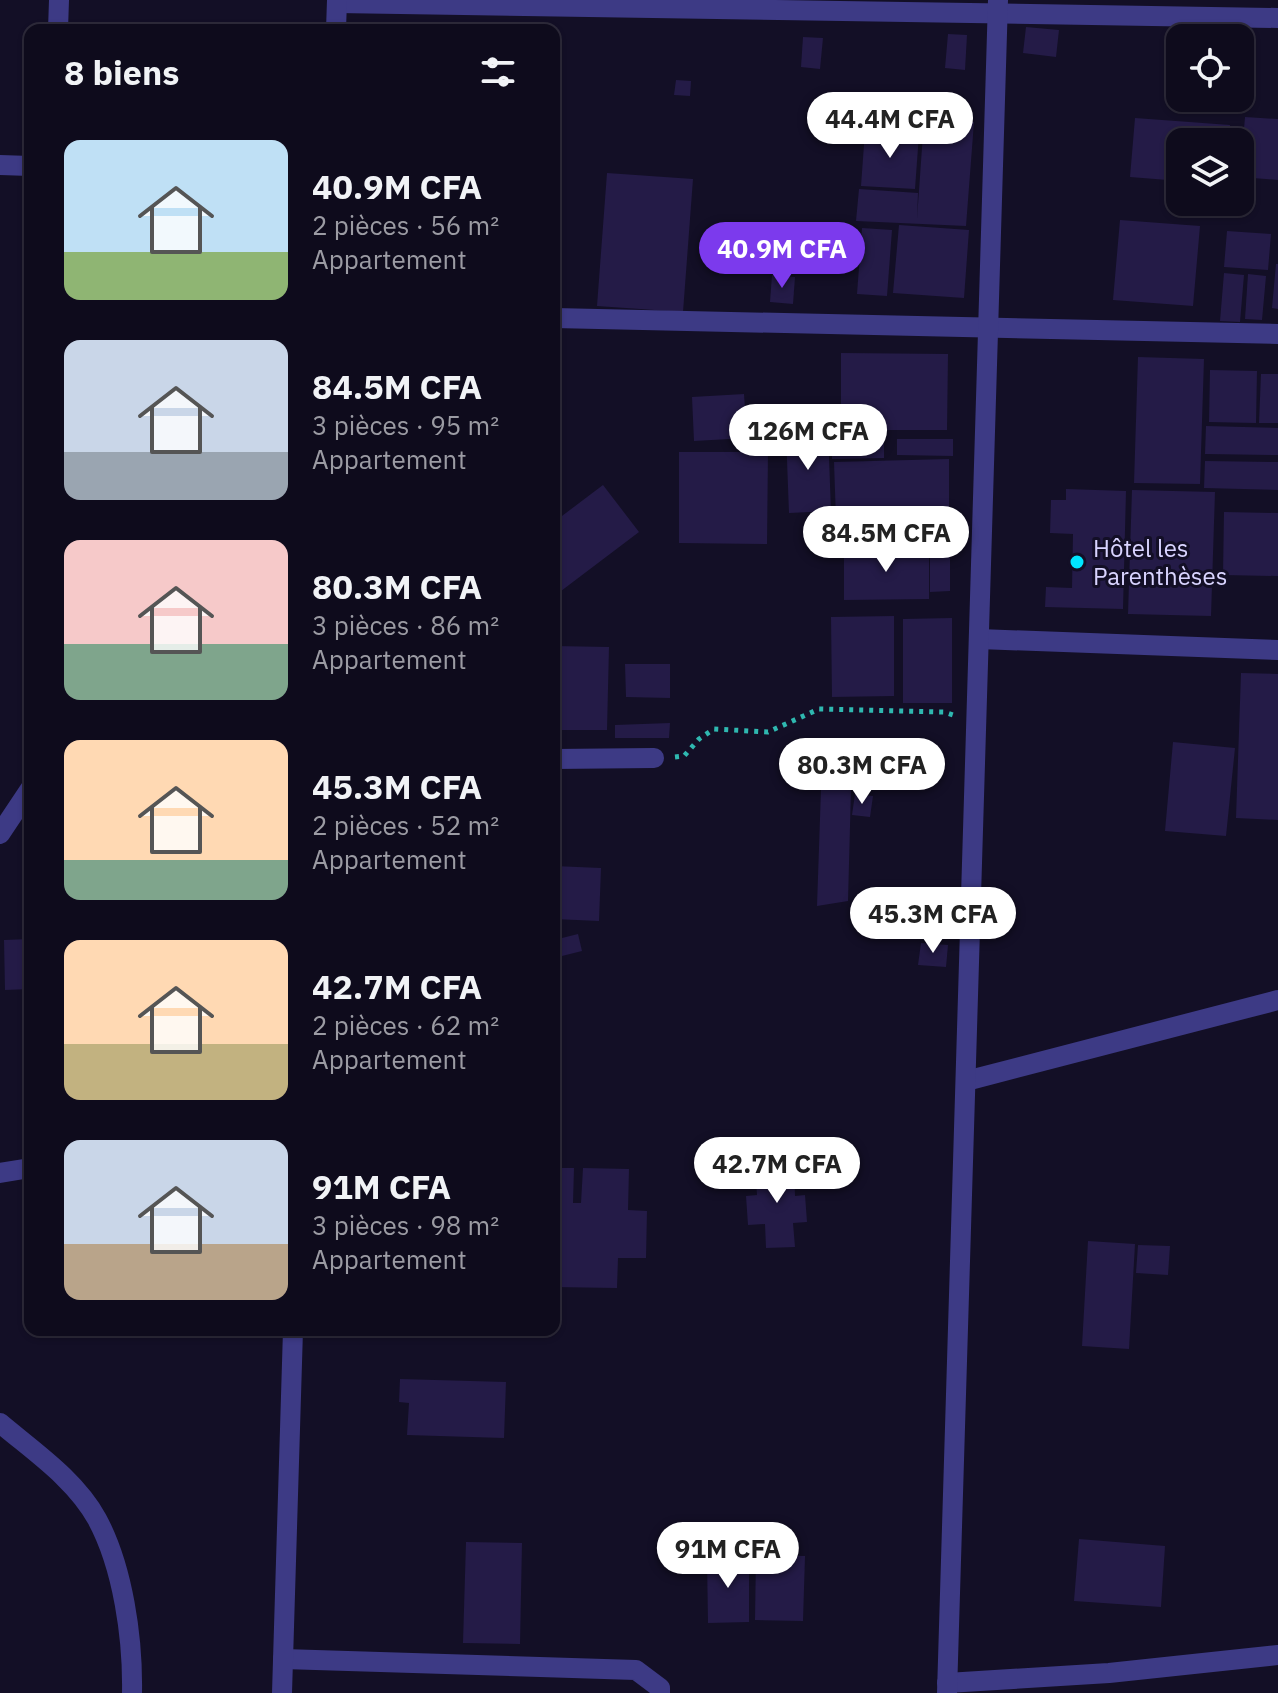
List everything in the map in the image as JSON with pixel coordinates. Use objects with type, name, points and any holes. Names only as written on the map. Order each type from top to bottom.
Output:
[{"type":"street","points":[[58,24],[59,0]]},
{"type":"street","points":[[336,24],[337,1],[998,7],[1278,18]]},
{"type":"street","points":[[998,7],[947,1688],[1278,1655]]},
{"type":"street","points":[[0,165],[24,166]]},
{"type":"street","points":[[560,318],[1278,334]]},
{"type":"street","points":[[979,639],[1278,650]]},
{"type":"street","points":[[560,759],[654,758]]},
{"type":"street","points":[[0,834],[24,798]]},
{"type":"street","points":[[966,1081],[1278,1000]]},
{"type":"street","points":[[0,1173],[24,1169]]},
{"type":"street","points":[[282,1693],[293,1336]]},
{"type":"street","points":[[0,1423],[63,1477],[97,1518],[121,1582],[133,1655],[132,1693]]},
{"type":"street","points":[[283,1659],[636,1670],[660,1688],[660,1693]]},
{"type":"path","points":[[654,758],[684,756],[699,739],[714,729],[768,732],[819,709],[944,712],[977,721]]},
{"type":"building","points":[[1026,27],[1059,30],[1056,57],[1023,53]]},
{"type":"building","points":[[948,34],[967,35],[965,70],[945,68]]},
{"type":"building","points":[[803,37],[823,38],[820,69],[801,67]]},
{"type":"building","points":[[676,80],[691,81],[690,96],[674,95]]},
{"type":"building","points":[[1245,117],[1278,119],[1278,180],[1254,178],[1254,128],[1244,128]]},
{"type":"building","points":[[1135,118],[1230,125],[1230,128],[1166,128],[1166,180],[1130,177]]},
{"type":"building","points":[[924,119],[974,122],[966,226],[856,221],[859,189],[918,193],[917,219]]},
{"type":"building","points":[[865,131],[919,134],[915,189],[861,186]]},
{"type":"building","points":[[607,173],[693,179],[683,312],[597,306]]},
{"type":"building","points":[[1120,220],[1200,226],[1193,306],[1113,300]]},
{"type":"building","points":[[899,225],[969,230],[964,298],[893,293]]},
{"type":"building","points":[[862,228],[892,230],[887,296],[857,294]]},
{"type":"building","points":[[1227,231],[1271,234],[1268,270],[1224,267]]},
{"type":"building","points":[[1278,264],[1278,309],[1272,308]]},
{"type":"building","points":[[1224,273],[1244,275],[1240,322],[1220,321]]},
{"type":"building","points":[[1248,274],[1266,276],[1262,320],[1245,319]]},
{"type":"building","points":[[772,275],[795,277],[793,304],[770,302]]},
{"type":"building","points":[[841,353],[948,354],[947,430],[841,430]]},
{"type":"building","points":[[1138,357],[1204,359],[1200,484],[1134,483]]},
{"type":"building","points":[[1210,370],[1257,371],[1256,423],[1209,422]]},
{"type":"building","points":[[1261,374],[1278,374],[1278,423],[1259,423]]},
{"type":"building","points":[[744,394],[747,438],[694,441],[692,397]]},
{"type":"building","points":[[1206,426],[1278,428],[1278,455],[1205,454]]},
{"type":"building","points":[[828,431],[831,511],[789,513],[786,433]]},
{"type":"building","points":[[897,439],[953,439],[953,456],[897,455]]},
{"type":"building","points":[[884,442],[884,458],[832,459],[832,443]]},
{"type":"building","points":[[679,452],[768,452],[767,544],[679,543]]},
{"type":"building","points":[[949,459],[949,517],[836,519],[834,462]]},
{"type":"building","points":[[1205,461],[1278,462],[1278,490],[1204,488]]},
{"type":"building","points":[[603,485],[639,532],[561,591],[560,517]]},
{"type":"building","points":[[1066,489],[1126,491],[1123,609],[1045,607],[1046,587],[1072,588],[1073,534],[1050,533],[1051,500],[1066,500]]},
{"type":"building","points":[[1132,490],[1215,492],[1211,616],[1128,614]]},
{"type":"building","points":[[1224,512],[1278,513],[1278,576],[1223,575]]},
{"type":"building","points":[[872,524],[891,524],[891,547],[842,547],[842,531],[871,530]]},
{"type":"building","points":[[896,524],[929,524],[929,545],[896,546]]},
{"type":"building","points":[[929,548],[929,599],[844,600],[844,549]]},
{"type":"building","points":[[930,551],[950,551],[950,591],[930,592]]},
{"type":"building","points":[[894,616],[894,696],[832,697],[831,617]]},
{"type":"building","points":[[952,618],[952,703],[903,703],[903,619]]},
{"type":"building","points":[[560,646],[609,647],[607,730],[560,730]]},
{"type":"building","points":[[625,664],[670,664],[670,698],[626,697]]},
{"type":"building","points":[[1241,673],[1278,674],[1278,820],[1236,818]]},
{"type":"building","points":[[670,723],[669,738],[615,738],[615,725]]},
{"type":"building","points":[[1173,742],[1235,748],[1226,836],[1165,831]]},
{"type":"building","points":[[821,789],[851,789],[848,901],[817,906]]},
{"type":"building","points":[[855,794],[873,796],[870,817],[852,815]]},
{"type":"building","points":[[560,866],[601,868],[599,921],[560,919]]},
{"type":"building","points":[[578,934],[582,951],[560,956],[560,938]]},
{"type":"building","points":[[24,939],[24,989],[5,990],[4,940]]},
{"type":"building","points":[[921,943],[948,945],[946,967],[918,965]]},
{"type":"building","points":[[794,1165],[795,1196],[805,1195],[807,1222],[793,1223],[795,1247],[766,1248],[765,1224],[748,1225],[746,1196],[757,1195],[755,1167]]},
{"type":"building","points":[[560,1168],[574,1168],[573,1203],[581,1203],[583,1168],[629,1169],[628,1210],[647,1211],[646,1258],[618,1258],[617,1288],[560,1287]]},
{"type":"building","points":[[1088,1241],[1135,1244],[1129,1349],[1082,1346]]},
{"type":"building","points":[[1138,1245],[1170,1246],[1168,1275],[1136,1273]]},
{"type":"building","points":[[400,1379],[506,1382],[504,1438],[407,1435],[409,1403],[399,1402]]},
{"type":"building","points":[[1079,1539],[1165,1546],[1161,1607],[1074,1601]]},
{"type":"building","points":[[466,1542],[522,1543],[520,1644],[463,1643]]},
{"type":"building","points":[[756,1555],[805,1556],[803,1621],[755,1620]]},
{"type":"building","points":[[707,1558],[749,1558],[749,1622],[708,1623]]},
{"type":"place","name":"Hôtel les Parenthèses","points":[[1077,562]]}]
